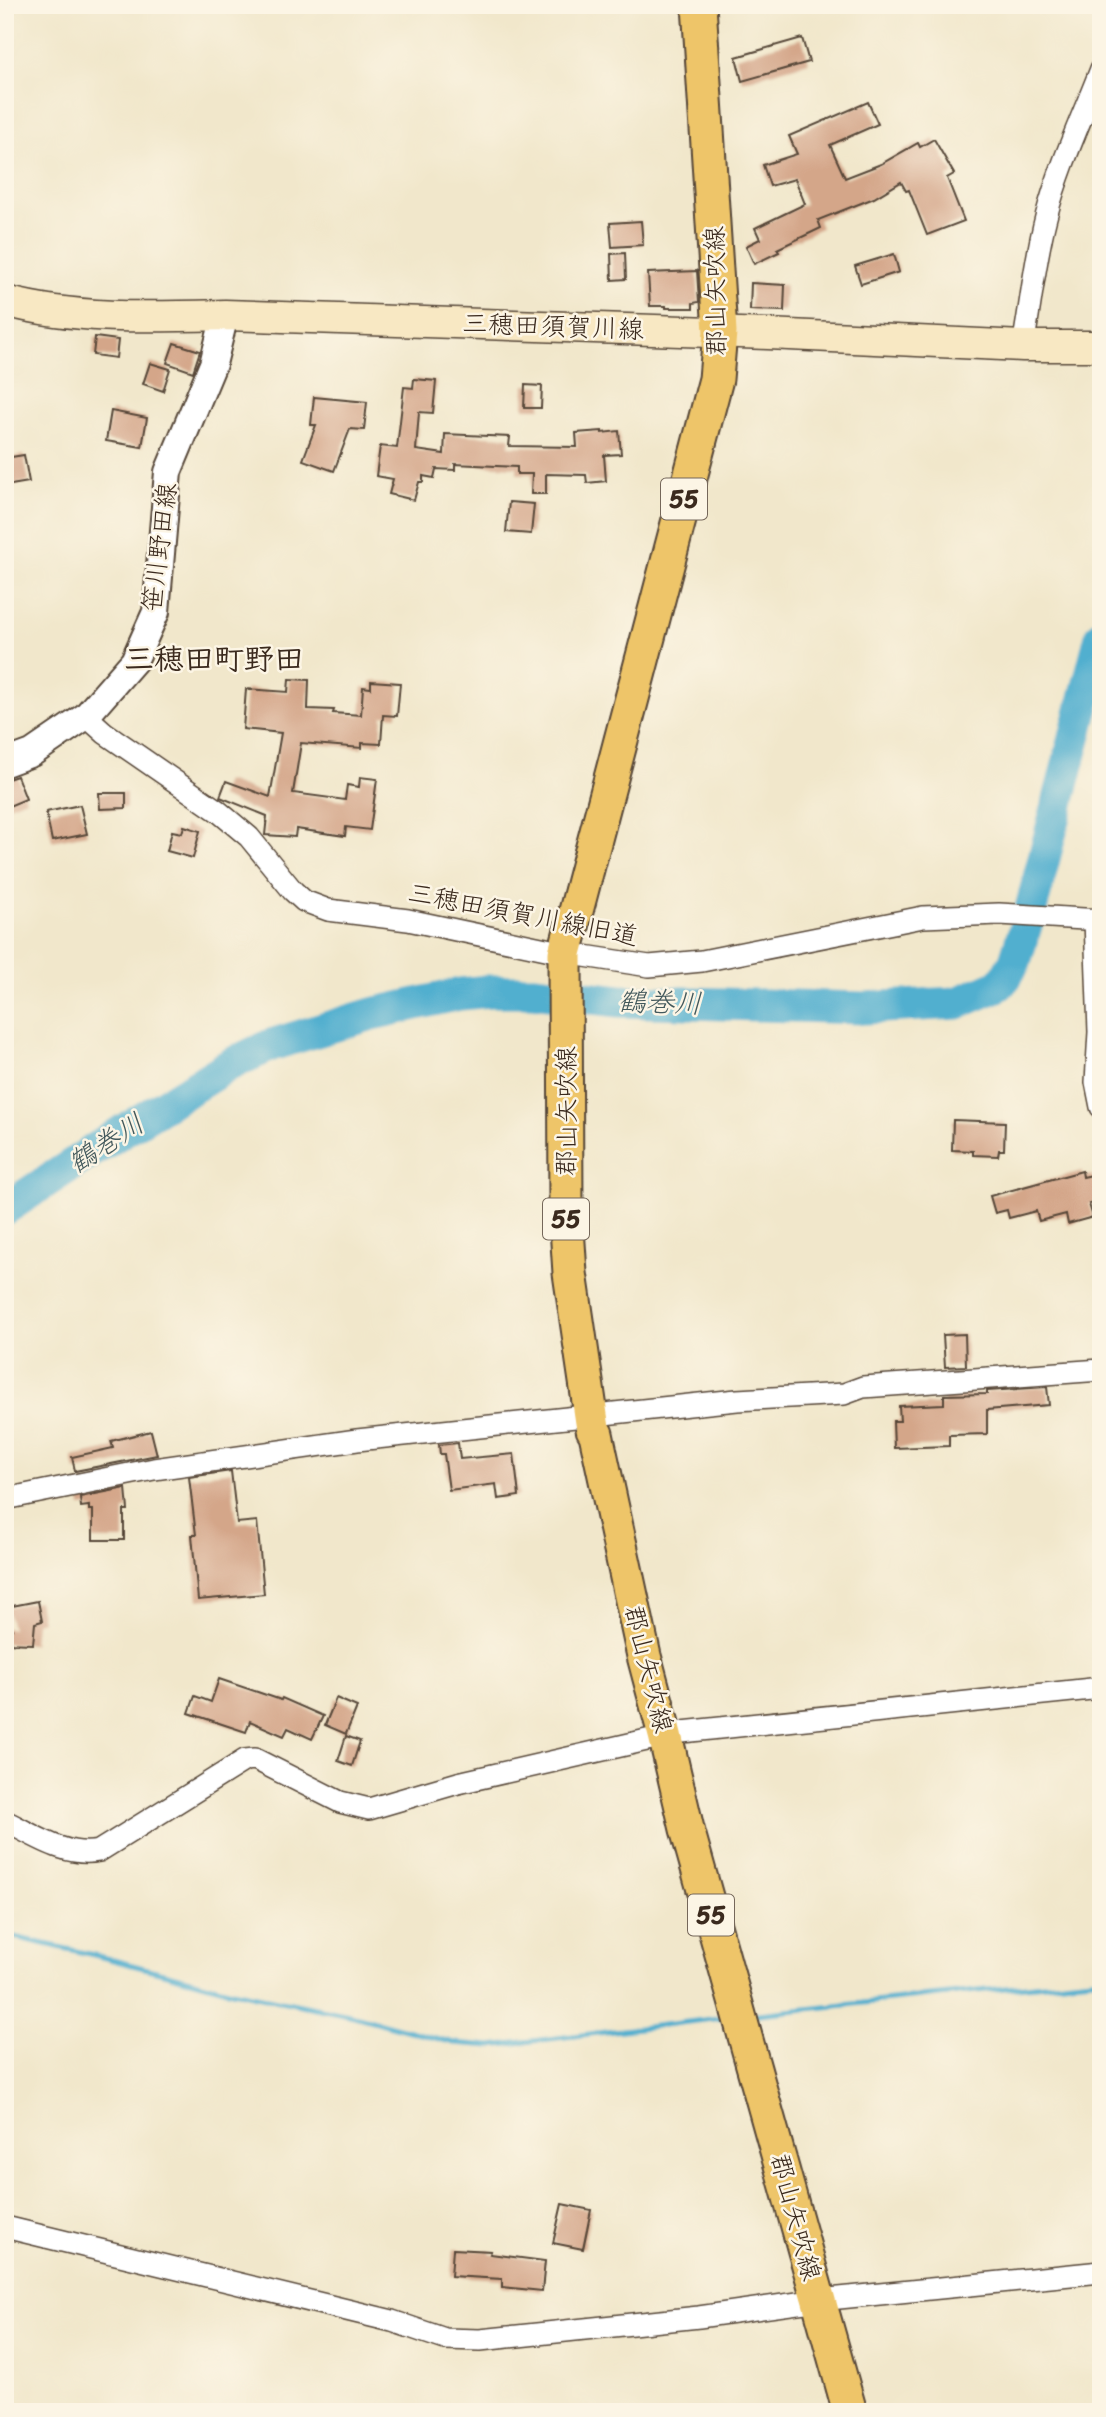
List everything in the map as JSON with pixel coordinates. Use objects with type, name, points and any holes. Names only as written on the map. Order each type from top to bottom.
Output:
[{"type":"main road","name":"郡山矢吹線","points":[[699,5],[720,332],[716,379],[565,968],[566,1225],[570,1273],[591,1415],[644,1656],[687,1829],[798,2218],[850,2412]]},
{"type":"main road","name":"三穂田須賀川線","points":[[5,301],[37,308],[93,314],[180,317],[226,315],[720,332],[1023,346],[1101,346]]},
{"type":"street","points":[[1023,346],[1046,216],[1101,69]]},
{"type":"street","name":"笹川野田線","points":[[5,763],[32,753],[86,716],[134,662],[156,612],[168,472],[213,364],[226,315]]},
{"type":"street","name":"三穂田須賀川線旧道","points":[[86,716],[105,733],[218,811],[249,837],[304,901],[328,910],[408,920],[565,968],[702,961],[923,918],[999,914],[1098,920]]},
{"type":"street","points":[[1098,920],[1099,1032],[1096,1082],[1101,1107]]},
{"type":"street","points":[[5,1499],[185,1464],[357,1440],[737,1400],[844,1394],[863,1387],[1101,1370]]},
{"type":"street","points":[[5,1821],[71,1851],[89,1853],[99,1851],[245,1760],[255,1759],[340,1802],[369,1809],[457,1783],[665,1735],[1101,1688]]},
{"type":"street","points":[[5,2227],[392,2321],[445,2339],[480,2340],[538,2335],[819,2300],[1101,2272]]},
{"type":"building","points":[[802,38],[809,62],[742,81],[736,57]]},
{"type":"building","points":[[868,102],[878,124],[830,145],[845,178],[881,164],[918,143],[920,147],[934,139],[954,174],[947,178],[964,221],[927,235],[909,190],[906,191],[901,182],[874,198],[818,220],[821,228],[777,249],[779,252],[754,264],[746,246],[760,239],[755,228],[805,204],[795,179],[770,186],[763,165],[797,154],[789,136]]},
{"type":"building","points":[[641,221],[643,245],[612,247],[610,223]]},
{"type":"building","points":[[625,253],[626,279],[612,280],[611,254]]},
{"type":"building","points":[[894,254],[899,272],[861,284],[855,266]]},
{"type":"building","points":[[697,271],[699,302],[693,303],[693,308],[650,306],[648,273]]},
{"type":"building","points":[[751,283],[785,285],[784,311],[750,310]]},
{"type":"building","points":[[95,337],[118,340],[116,358],[93,355]]},
{"type":"building","points":[[174,343],[200,351],[193,372],[167,363]]},
{"type":"building","points":[[150,363],[170,369],[163,391],[143,384]]},
{"type":"building","points":[[414,379],[436,381],[433,413],[419,412],[416,450],[444,454],[445,434],[510,437],[509,446],[577,447],[576,433],[619,431],[621,454],[604,455],[606,481],[587,483],[586,475],[546,474],[546,494],[531,494],[532,474],[517,474],[517,467],[455,464],[455,470],[436,469],[434,478],[423,476],[423,482],[419,482],[414,500],[389,494],[393,479],[376,476],[380,446],[397,448],[404,387],[413,388]]},
{"type":"building","points":[[525,385],[542,386],[541,408],[524,408]]},
{"type":"building","points":[[314,397],[367,402],[364,430],[350,429],[334,471],[303,460],[316,425],[311,425]]},
{"type":"building","points":[[111,411],[147,418],[142,447],[106,441]]},
{"type":"building","points":[[24,455],[29,482],[5,486],[5,458]]},
{"type":"building","points":[[509,502],[534,504],[531,534],[506,532]]},
{"type":"building","points":[[289,679],[309,680],[308,709],[361,715],[363,687],[371,688],[371,681],[400,683],[397,716],[383,715],[381,744],[362,743],[362,748],[301,743],[293,793],[345,800],[347,785],[359,787],[360,777],[377,779],[370,830],[346,827],[345,836],[296,829],[295,837],[265,835],[267,816],[220,797],[226,781],[270,797],[281,733],[243,729],[246,689],[288,692]]},
{"type":"building","points":[[17,776],[26,799],[9,806],[5,797],[5,780]]},
{"type":"building","points":[[99,793],[126,793],[126,808],[100,809]]},
{"type":"building","points":[[80,805],[87,834],[52,841],[46,812]]},
{"type":"building","points":[[184,826],[200,831],[193,858],[167,851],[172,831],[182,833]]},
{"type":"building","points":[[953,1120],[1005,1122],[1004,1150],[999,1150],[998,1156],[973,1155],[973,1151],[952,1150]]},
{"type":"building","points":[[1082,1171],[1083,1177],[1092,1175],[1099,1202],[1089,1204],[1093,1217],[1068,1224],[1066,1214],[1039,1221],[1036,1211],[1009,1218],[1007,1210],[995,1213],[990,1196]]},
{"type":"building","points":[[965,1334],[966,1366],[945,1367],[943,1335]]},
{"type":"building","points":[[1047,1387],[1049,1405],[987,1410],[987,1434],[949,1435],[949,1446],[894,1448],[893,1421],[900,1421],[899,1406],[944,1404],[944,1395],[987,1394],[987,1391]]},
{"type":"building","points":[[151,1431],[157,1455],[75,1471],[72,1457],[113,1448],[111,1441]]},
{"type":"building","points":[[458,1443],[460,1459],[514,1454],[519,1496],[498,1499],[496,1484],[449,1490],[444,1454],[440,1454],[439,1445]]},
{"type":"building","points":[[231,1471],[237,1523],[257,1521],[264,1594],[198,1600],[192,1535],[196,1535],[189,1477]]},
{"type":"building","points":[[126,1488],[128,1510],[124,1510],[124,1540],[93,1540],[93,1510],[89,1510],[89,1506],[81,1507],[80,1497]]},
{"type":"building","points":[[38,1601],[42,1621],[35,1623],[33,1644],[5,1643],[5,1628],[12,1629],[7,1607]]},
{"type":"building","points":[[219,1679],[281,1700],[282,1698],[323,1716],[312,1739],[288,1728],[284,1736],[250,1721],[246,1732],[189,1713],[195,1696],[211,1702]]},
{"type":"building","points":[[336,1698],[357,1707],[346,1734],[325,1725]]},
{"type":"building","points":[[346,1736],[360,1741],[352,1766],[338,1761]]},
{"type":"building","points":[[562,2204],[591,2210],[583,2249],[553,2243]]},
{"type":"building","points":[[453,2249],[491,2251],[490,2254],[545,2261],[542,2291],[502,2287],[502,2279],[451,2276]]},
{"type":"waterway","name":"鶴巻川","points":[[5,1209],[124,1130],[229,1065],[271,1045],[372,1014],[460,994],[533,991],[620,1001],[864,1008],[957,1003],[999,985],[1015,961],[1031,909],[1101,636]]},
{"type":"waterway","points":[[5,1935],[232,1991],[354,2016],[454,2043],[491,2046],[729,2017]]},
{"type":"waterway","points":[[749,2015],[1101,1978]]},
{"type":"district","name":"三穂田町野田","points":[[214,659]]}]
